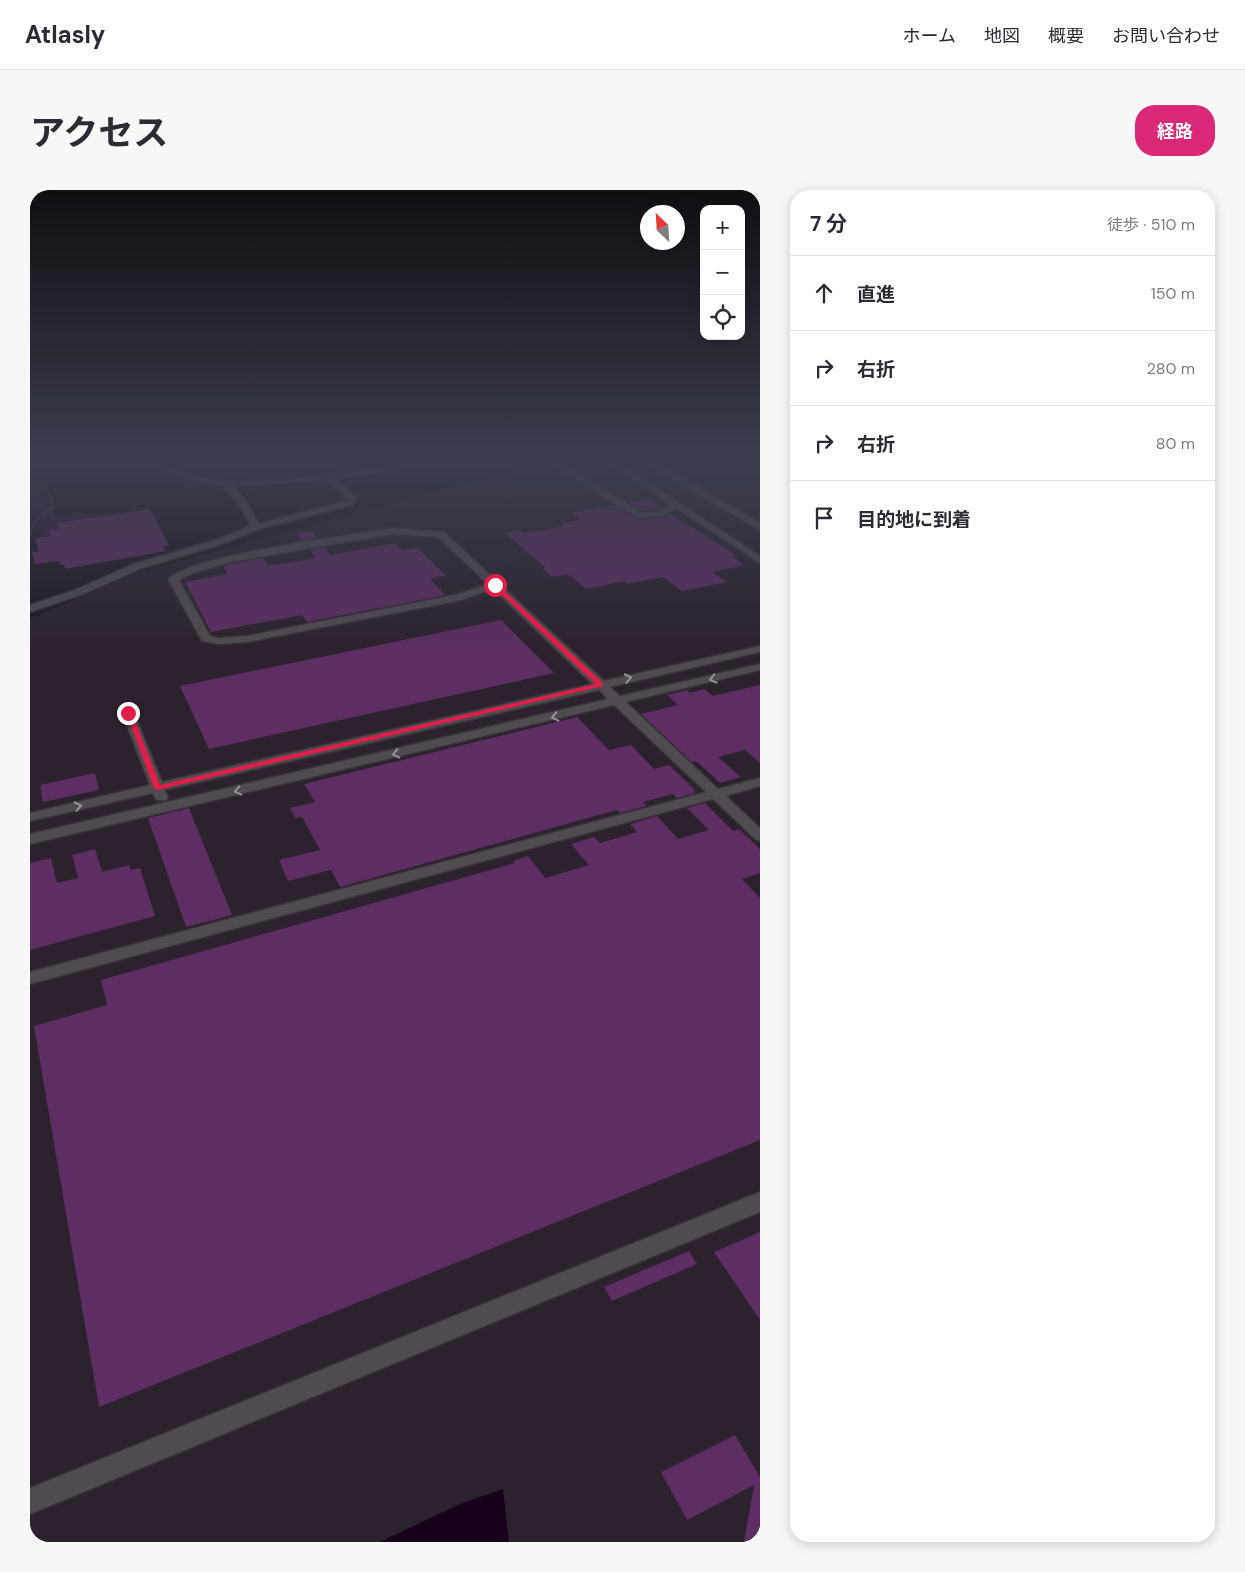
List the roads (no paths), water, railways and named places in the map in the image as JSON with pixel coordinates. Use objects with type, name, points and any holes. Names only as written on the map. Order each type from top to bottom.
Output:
[{"type":"street","points":[[253,522],[256,528]]},
{"type":"street","points":[[30,610],[79,592],[138,566],[278,522]]},
{"type":"street","points":[[704,522],[760,560]]},
{"type":"street","points":[[495,585],[461,597],[247,638],[219,641],[206,638],[173,579],[189,571],[230,559],[392,531],[441,534],[600,684],[760,836]]},
{"type":"street","points":[[30,817],[600,684],[760,649]]},
{"type":"street","points":[[30,839],[619,702],[760,667]]},
{"type":"street","points":[[128,713],[165,808]]},
{"type":"street","points":[[30,978],[760,782]]},
{"type":"street","points":[[30,1501],[760,1202]]}]
